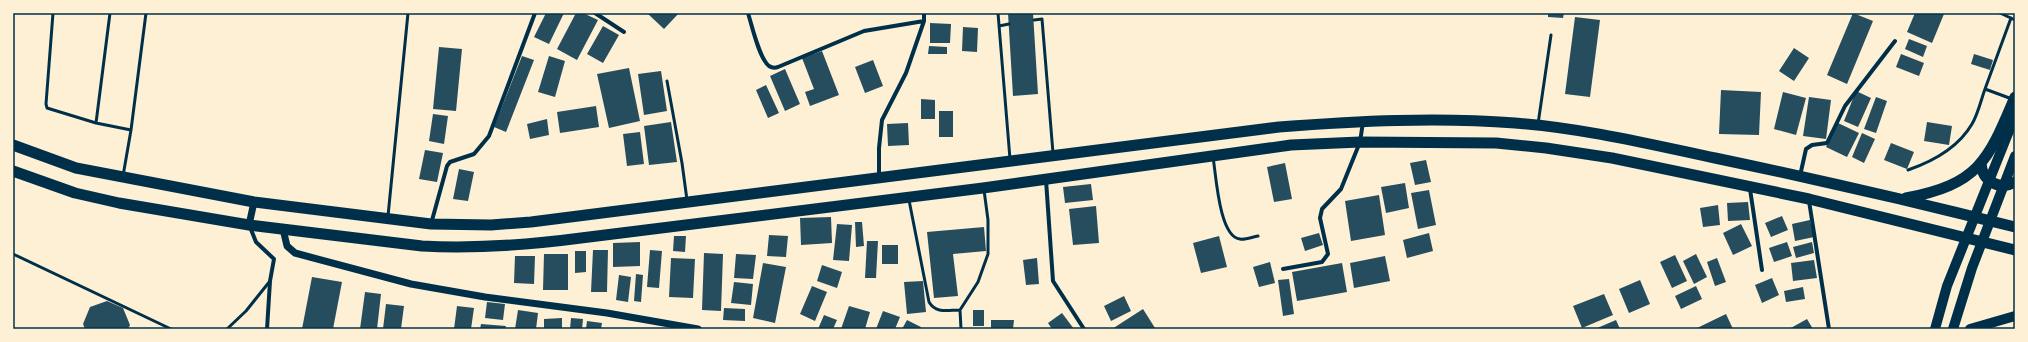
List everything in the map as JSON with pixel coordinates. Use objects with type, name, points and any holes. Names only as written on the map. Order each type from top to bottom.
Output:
[{"type":"highway","points":[[1902,199],[1935,192],[1956,184],[1981,163],[1997,140],[2014,98]]},
{"type":"highway","points":[[13,145],[76,168],[254,202],[430,224],[491,225],[525,223],[1279,127],[1363,120],[1444,120],[1538,125],[1614,136],[1902,199],[2015,227]]},
{"type":"highway","points":[[13,171],[75,193],[250,225],[422,246],[455,248],[526,245],[1046,180],[1292,145],[1360,142],[1496,143],[1546,148],[1612,158],[1750,186],[1809,199],[2015,250]]},
{"type":"highway","points":[[1981,163],[1983,173],[1994,184],[2005,186],[2015,182]]},
{"type":"main road","points":[[1935,329],[1947,286],[2015,116]]},
{"type":"main road","points":[[1953,329],[1964,292],[2015,156]]},
{"type":"main road","points":[[1970,329],[2015,316]]},
{"type":"street","points":[[430,224],[447,166],[450,162],[474,154],[490,136],[535,13]]},
{"type":"street","points":[[595,13],[624,32]]},
{"type":"street","points":[[748,13],[760,50],[768,65],[773,68],[864,30],[924,21]]},
{"type":"street","points":[[878,178],[882,120],[906,73],[924,21],[924,13]]},
{"type":"street","points":[[1800,176],[1806,149],[1812,145],[1827,143],[1851,96],[1895,41]]},
{"type":"street","points":[[1283,269],[1322,262],[1326,259],[1328,254],[1320,218],[1322,209],[1341,188],[1360,142],[1363,120]]},
{"type":"street","points":[[1046,180],[1052,281],[1084,329]]},
{"type":"street","points":[[1750,186],[1762,270]]},
{"type":"street","points":[[1809,199],[1829,329]]},
{"type":"street","points":[[254,202],[250,225],[256,242],[274,259],[270,280],[267,329]]},
{"type":"street","points":[[283,229],[287,246],[295,253],[411,284],[485,297],[607,313],[668,326],[698,329]]},
{"type":"lane","points":[[53,13],[46,104],[50,110],[96,123],[131,130]]},
{"type":"lane","points":[[96,123],[110,13]]},
{"type":"lane","points":[[123,177],[131,130],[146,13]]},
{"type":"lane","points":[[388,219],[408,13]]},
{"type":"lane","points":[[998,13],[1011,162]]},
{"type":"lane","points":[[2000,13],[2015,20]]},
{"type":"lane","points":[[1908,170],[1939,157],[1957,142],[1972,124],[2011,18]]},
{"type":"lane","points":[[1034,20],[1042,19],[1053,156]]},
{"type":"lane","points":[[999,26],[1009,24]]},
{"type":"lane","points":[[1538,125],[1551,35]]},
{"type":"lane","points":[[667,81],[682,163],[687,202]]},
{"type":"lane","points":[[1985,89],[2014,98]]},
{"type":"lane","points":[[1213,156],[1224,223],[1230,234],[1239,239],[1258,236]]},
{"type":"lane","points":[[961,329],[960,310],[978,282],[988,254],[988,220],[983,188]]},
{"type":"lane","points":[[908,197],[929,302],[932,308],[938,311],[960,310]]},
{"type":"lane","points":[[13,254],[171,329]]},
{"type":"lane","points":[[227,329],[246,311],[270,280]]},
{"type":"building","points":[[546,13],[564,13],[549,44],[534,37]]},
{"type":"building","points":[[576,13],[583,13],[598,20],[577,60],[557,49]]},
{"type":"building","points":[[647,13],[679,13],[664,29]]},
{"type":"building","points":[[1008,13],[1033,13],[1038,94],[1013,96]]},
{"type":"building","points":[[1548,13],[1564,13],[1563,18],[1548,17]]},
{"type":"building","points":[[1853,13],[1873,21],[1847,84],[1827,75]]},
{"type":"building","points":[[1915,13],[1944,14],[1932,43],[1907,32]]},
{"type":"building","points":[[1575,17],[1600,20],[1590,97],[1565,94]]},
{"type":"building","points":[[930,23],[951,24],[950,43],[930,43]]},
{"type":"building","points":[[603,26],[619,35],[603,63],[587,54]]},
{"type":"building","points":[[963,27],[978,28],[977,52],[962,51]]},
{"type":"building","points":[[1909,39],[1927,46],[1923,57],[1905,49]]},
{"type":"building","points":[[929,46],[947,47],[947,54],[928,54]]},
{"type":"building","points":[[439,47],[462,49],[456,111],[433,109]]},
{"type":"building","points":[[1794,48],[1809,58],[1794,81],[1779,71]]},
{"type":"building","points":[[822,51],[839,95],[810,106],[805,92],[814,89],[802,58]]},
{"type":"building","points":[[1901,54],[1924,63],[1919,76],[1896,67]]},
{"type":"building","points":[[1974,54],[1993,60],[1990,70],[1971,64]]},
{"type":"building","points":[[522,56],[534,60],[506,132],[494,127]]},
{"type":"building","points":[[549,56],[565,61],[555,97],[538,92]]},
{"type":"building","points":[[873,60],[883,86],[865,93],[855,67]]},
{"type":"building","points":[[629,68],[640,121],[609,128],[597,74]]},
{"type":"building","points":[[785,69],[800,104],[785,111],[770,76]]},
{"type":"building","points":[[661,71],[667,111],[644,115],[638,74]]},
{"type":"building","points":[[766,85],[779,113],[768,118],[756,90]]},
{"type":"building","points":[[1721,90],[1761,92],[1759,135],[1719,134]]},
{"type":"building","points":[[1856,91],[1871,98],[1858,127],[1844,121]]},
{"type":"building","points":[[1783,92],[1806,98],[1796,135],[1774,129]]},
{"type":"building","points":[[1809,97],[1831,100],[1826,139],[1803,136]]},
{"type":"building","points":[[1876,97],[1887,101],[1876,133],[1864,129]]},
{"type":"building","points":[[921,99],[935,100],[935,119],[921,119]]},
{"type":"building","points":[[596,106],[599,127],[560,133],[557,112]]},
{"type":"building","points":[[939,111],[953,111],[953,137],[939,137]]},
{"type":"building","points":[[433,114],[448,116],[444,144],[429,141]]},
{"type":"building","points":[[547,119],[549,135],[530,139],[527,124]]},
{"type":"building","points":[[671,122],[677,162],[649,165],[644,126]]},
{"type":"building","points":[[1927,122],[1952,126],[1949,145],[1924,141]]},
{"type":"building","points":[[908,123],[909,145],[888,146],[887,124]]},
{"type":"building","points":[[1838,123],[1859,133],[1847,157],[1826,147]]},
{"type":"building","points":[[640,132],[644,164],[627,166],[623,134]]},
{"type":"building","points":[[1862,133],[1875,139],[1864,163],[1852,157]]},
{"type":"building","points":[[1891,143],[1914,152],[1907,169],[1884,160]]},
{"type":"building","points":[[425,150],[443,153],[437,182],[419,179]]},
{"type":"building","points":[[1426,160],[1431,182],[1415,185],[1410,163]]},
{"type":"building","points":[[1285,163],[1292,199],[1274,202],[1267,167]]},
{"type":"building","points":[[459,169],[474,172],[468,201],[453,199]]},
{"type":"building","points":[[1405,183],[1409,208],[1386,213],[1381,187]]},
{"type":"building","points":[[1091,184],[1093,200],[1065,203],[1063,187]]},
{"type":"building","points":[[1429,190],[1436,225],[1418,229],[1411,193]]},
{"type":"building","points":[[1379,195],[1385,235],[1351,241],[1345,201]]},
{"type":"building","points":[[1748,202],[1750,220],[1728,221],[1727,203]]},
{"type":"building","points":[[1718,205],[1720,225],[1703,227],[1700,208]]},
{"type":"building","points":[[1096,206],[1099,243],[1073,245],[1069,209]]},
{"type":"building","points":[[1782,216],[1788,230],[1771,237],[1765,223]]},
{"type":"building","points":[[831,217],[832,243],[801,245],[800,218]]},
{"type":"building","points":[[1810,220],[1814,237],[1795,241],[1792,224]]},
{"type":"building","points":[[855,222],[862,222],[864,246],[856,247]]},
{"type":"building","points":[[837,224],[852,225],[849,261],[833,260]]},
{"type":"building","points":[[1741,224],[1752,246],[1733,255],[1723,233]]},
{"type":"building","points":[[984,227],[986,251],[953,254],[958,296],[934,298],[927,232]]},
{"type":"building","points":[[1319,233],[1323,245],[1305,251],[1301,238]]},
{"type":"building","points":[[1429,233],[1433,251],[1407,258],[1403,240]]},
{"type":"building","points":[[769,235],[788,236],[786,257],[767,256]]},
{"type":"building","points":[[674,236],[686,236],[685,252],[673,251]]},
{"type":"building","points":[[1219,236],[1227,267],[1201,273],[1193,243]]},
{"type":"building","points":[[867,241],[878,241],[876,278],[865,278]]},
{"type":"building","points":[[640,242],[640,266],[613,267],[613,243]]},
{"type":"building","points":[[1787,242],[1792,256],[1774,262],[1769,248]]},
{"type":"building","points":[[1812,242],[1814,253],[1796,258],[1793,247]]},
{"type":"building","points":[[882,245],[898,245],[898,264],[882,264]]},
{"type":"building","points":[[593,250],[608,250],[607,292],[591,292]]},
{"type":"building","points":[[650,250],[662,251],[659,288],[647,287]]},
{"type":"building","points":[[575,251],[586,251],[586,272],[575,273]]},
{"type":"building","points":[[704,253],[723,254],[721,311],[702,310]]},
{"type":"building","points":[[544,254],[568,254],[568,290],[543,290]]},
{"type":"building","points":[[736,254],[756,255],[753,279],[734,278]]},
{"type":"building","points":[[1696,254],[1707,277],[1694,284],[1683,261]]},
{"type":"building","points":[[1675,255],[1687,281],[1672,288],[1660,262]]},
{"type":"building","points":[[515,256],[535,256],[534,284],[514,283]]},
{"type":"building","points":[[1385,256],[1390,281],[1354,288],[1350,263]]},
{"type":"building","points":[[671,258],[695,259],[693,298],[669,297]]},
{"type":"building","points":[[1037,258],[1039,284],[1026,285],[1023,260]]},
{"type":"building","points":[[1717,258],[1726,282],[1715,286],[1707,262]]},
{"type":"building","points":[[1814,260],[1817,278],[1793,281],[1791,263]]},
{"type":"building","points":[[1270,262],[1275,283],[1259,287],[1253,267]]},
{"type":"building","points":[[763,263],[786,267],[775,323],[753,318]]},
{"type":"building","points":[[1342,263],[1347,292],[1297,301],[1292,272]]},
{"type":"building","points":[[822,265],[842,272],[837,288],[817,281]]},
{"type":"building","points":[[636,274],[643,275],[641,302],[634,301]]},
{"type":"building","points":[[619,275],[631,277],[628,302],[616,300]]},
{"type":"building","points":[[312,277],[342,282],[333,329],[302,329]]},
{"type":"building","points":[[1772,278],[1779,295],[1762,303],[1755,285]]},
{"type":"building","points":[[1289,279],[1294,314],[1283,316],[1278,280]]},
{"type":"building","points":[[1640,280],[1650,304],[1629,313],[1619,289]]},
{"type":"building","points":[[923,281],[926,312],[907,314],[904,282]]},
{"type":"building","points":[[734,282],[753,284],[751,305],[731,303]]},
{"type":"building","points":[[812,286],[827,292],[815,321],[800,314]]},
{"type":"building","points":[[1696,286],[1702,299],[1681,309],[1675,296]]},
{"type":"building","points":[[1803,287],[1805,299],[1786,302],[1784,291]]},
{"type":"building","points":[[365,292],[381,294],[377,329],[360,329]]},
{"type":"building","points":[[1604,294],[1613,315],[1582,328],[1573,306]]},
{"type":"building","points":[[1124,296],[1131,311],[1111,321],[1104,306]]},
{"type":"building","points":[[107,301],[123,308],[130,325],[128,329],[85,329],[83,324],[90,307]]},
{"type":"building","points":[[487,302],[505,304],[503,320],[485,318]]},
{"type":"building","points":[[386,304],[404,306],[401,329],[383,329]]},
{"type":"building","points":[[457,306],[474,308],[471,329],[454,329]]},
{"type":"building","points":[[849,306],[870,312],[865,329],[841,329]]},
{"type":"building","points":[[724,308],[745,309],[745,321],[723,320]]},
{"type":"building","points":[[1143,309],[1155,328],[1154,329],[1112,329]]},
{"type":"building","points":[[518,310],[538,313],[536,329],[515,329]]},
{"type":"building","points":[[973,310],[984,310],[984,326],[973,326]]},
{"type":"building","points":[[883,311],[900,317],[895,329],[876,329]]},
{"type":"building","points":[[1062,313],[1074,329],[1052,329],[1048,323]]},
{"type":"building","points":[[1726,314],[1733,329],[1695,329]]},
{"type":"building","points":[[824,315],[837,320],[833,329],[818,329]]},
{"type":"building","points":[[562,318],[562,329],[544,329],[544,319]]},
{"type":"building","points":[[571,318],[583,319],[582,329],[570,329]]},
{"type":"building","points":[[1807,319],[1813,329],[1789,329]]},
{"type":"building","points":[[907,320],[921,327],[920,329],[902,329]]},
{"type":"building","points":[[991,320],[1014,320],[1013,329],[991,329]]},
{"type":"building","points":[[1616,320],[1620,329],[1595,329]]},
{"type":"building","points":[[587,321],[602,323],[601,329],[586,329]]},
{"type":"building","points":[[481,324],[506,326],[505,329],[480,329]]}]
